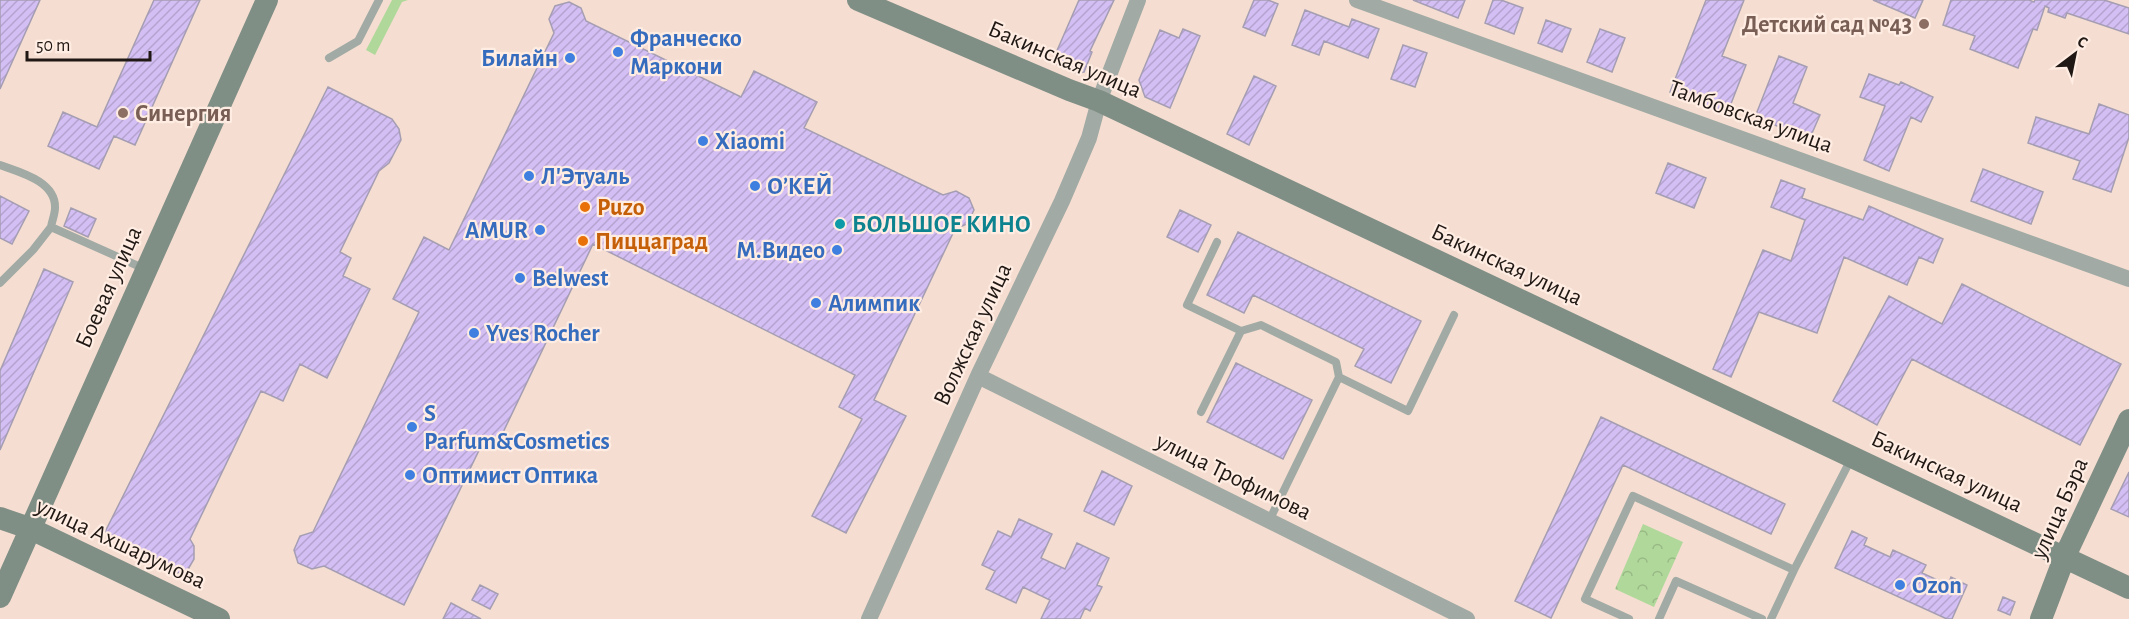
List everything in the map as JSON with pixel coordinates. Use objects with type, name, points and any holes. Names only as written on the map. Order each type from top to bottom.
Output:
[{"type":"main road","name":"Боевая улица","points":[[0,597],[267,0]]},
{"type":"main road","name":"Бакинская улица","points":[[858,0],[1068,90],[1099,101],[2129,588]]},
{"type":"main road","name":"улица Бэра","points":[[2041,619],[2065,556],[2129,420]]},
{"type":"main road","name":"улица Ахшарумова","points":[[0,518],[30,528],[219,619]]},
{"type":"street","name":"Волжская улица","points":[[875,617],[978,376],[1089,138],[1099,101],[1138,0]]},
{"type":"street","name":"Тамбовская улица","points":[[1357,0],[2129,279]]},
{"type":"street","name":"улица Трофимова","points":[[978,376],[1467,619]]},
{"type":"lane","points":[[328,58],[357,41],[379,0]]},
{"type":"lane","points":[[0,165],[30,176],[46,188],[53,198],[55,207],[51,227],[33,250],[0,283]]},
{"type":"lane","points":[[51,227],[146,270]]},
{"type":"lane","points":[[1217,242],[1187,305],[1241,331],[1261,325],[1336,362],[1339,377],[1269,521]]},
{"type":"lane","points":[[1339,377],[1408,411],[1454,315]]},
{"type":"lane","points":[[1201,412],[1241,331]]},
{"type":"lane","points":[[1771,619],[1853,456]]},
{"type":"lane","points":[[1629,619],[1585,599],[1633,496],[1794,570]]},
{"type":"lane","points":[[1659,619],[1676,582],[1762,619]]},
{"type":"green space","points":[[392,0],[408,0],[402,2],[375,55],[366,50]]},
{"type":"green space","points":[[1643,524],[1683,542],[1654,607],[1615,589]]},
{"type":"building","points":[[0,0],[40,0],[0,89]]},
{"type":"building","points":[[154,0],[200,0],[135,145],[114,136],[99,169],[48,146],[63,112],[97,127]]},
{"type":"building","points":[[1079,0],[1114,0],[1090,51],[1092,52],[1084,72],[1076,73],[1052,62]]},
{"type":"building","points":[[1254,0],[1268,0],[1278,4],[1265,36],[1243,27]]},
{"type":"building","points":[[1413,0],[1465,0],[1458,18]]},
{"type":"building","points":[[1493,0],[1501,0],[1523,8],[1514,34],[1485,23]]},
{"type":"building","points":[[1706,0],[1744,0],[1722,56],[1746,65],[1727,114],[1670,92]]},
{"type":"building","points":[[1873,0],[1923,0],[1915,18]]},
{"type":"building","points":[[1951,0],[2029,0],[2034,2],[2035,0],[2104,0],[2129,8],[2129,34],[2067,13],[2065,18],[2048,12],[2049,8],[2045,6],[2037,30],[2033,29],[2018,68],[1970,49],[1975,36],[1943,25]]},
{"type":"building","name":"Алимпик","points":[[569,2],[581,8],[586,21],[741,97],[754,71],[817,102],[804,128],[943,195],[956,191],[969,198],[974,210],[967,224],[955,229],[874,400],[906,416],[846,533],[812,516],[862,419],[839,407],[855,375],[593,244],[498,443],[485,438],[404,605],[324,566],[312,569],[298,563],[294,550],[300,536],[313,532],[419,312],[393,299],[424,237],[449,250],[554,33],[549,19],[555,6]]},
{"type":"building","points":[[1305,10],[1349,27],[1352,19],[1379,29],[1368,58],[1324,41],[1319,55],[1292,45]]},
{"type":"building","points":[[1546,20],[1571,29],[1562,52],[1538,43]]},
{"type":"building","points":[[1183,29],[1200,36],[1170,108],[1145,97],[1139,80],[1160,30],[1179,38]]},
{"type":"building","points":[[1600,29],[1625,38],[1612,72],[1587,62]]},
{"type":"building","points":[[1403,45],[1427,53],[1415,87],[1391,79]]},
{"type":"building","points":[[1779,56],[1807,67],[1793,103],[1820,115],[1809,140],[1755,117]]},
{"type":"building","points":[[1869,74],[1899,85],[1901,82],[1933,97],[1921,122],[1911,117],[1889,171],[1864,160],[1885,106],[1860,97]]},
{"type":"building","points":[[1254,76],[1276,86],[1249,145],[1227,134]]},
{"type":"building","points":[[328,87],[392,119],[399,129],[401,140],[389,163],[379,171],[340,252],[351,258],[343,276],[370,289],[327,378],[300,364],[283,401],[261,391],[190,539],[194,546],[194,559],[187,571],[177,573],[158,559],[105,532]]},
{"type":"building","points":[[2099,104],[2129,115],[2129,137],[2111,192],[2073,179],[2080,161],[2028,143],[2036,117],[2089,134]]},
{"type":"building","points":[[1668,163],[1706,178],[1694,208],[1656,193]]},
{"type":"building","points":[[1983,169],[2043,192],[2031,224],[1971,201]]},
{"type":"building","points":[[1781,180],[1805,189],[1802,198],[1863,220],[1869,206],[1943,239],[1933,263],[1919,257],[1907,285],[1844,257],[1817,333],[1759,312],[1731,377],[1713,369],[1763,250],[1791,261],[1805,220],[1771,207]]},
{"type":"building","points":[[0,196],[29,211],[12,244],[0,238]]},
{"type":"building","points":[[71,208],[96,219],[88,237],[64,226]]},
{"type":"building","points":[[1180,210],[1211,225],[1198,252],[1167,237]]},
{"type":"building","points":[[1238,232],[1421,321],[1391,383],[1355,366],[1364,349],[1253,295],[1244,313],[1207,295]]},
{"type":"building","points":[[44,269],[73,282],[0,450],[0,371]]},
{"type":"building","points":[[1962,284],[2121,364],[2080,445],[1912,359],[1877,425],[1833,401],[1889,296],[1942,324]]},
{"type":"building","points":[[1236,363],[1312,400],[1283,459],[1207,422]]},
{"type":"building","points":[[1601,417],[1785,504],[1771,534],[1623,465],[1551,618],[1515,601]]},
{"type":"building","points":[[1102,471],[1132,486],[1114,525],[1084,511]]},
{"type":"building","points":[[2129,472],[2129,517],[2111,509]]},
{"type":"building","points":[[1019,519],[1052,534],[1041,558],[1065,569],[1077,543],[1109,558],[1097,585],[1102,587],[1090,611],[1085,608],[1080,619],[1041,619],[1050,600],[1023,587],[1016,603],[986,589],[995,571],[982,565],[998,531],[1011,537]]},
{"type":"building","points":[[1852,531],[1867,538],[1864,545],[1890,557],[1893,550],[1926,565],[1922,573],[1948,585],[1951,577],[1967,585],[1952,619],[1947,619],[1835,568]]},
{"type":"building","points":[[480,585],[498,594],[490,609],[472,600]]},
{"type":"building","points":[[2003,597],[2015,602],[2010,615],[1998,610]]},
{"type":"building","points":[[451,603],[481,619],[443,619]]},
{"type":"place","name":"Детский сад №43","points":[[1924,24]]},
{"type":"place","name":"Франческо Маркони","points":[[618,52]]},
{"type":"place","name":"Билайн","points":[[570,58]]},
{"type":"place","name":"Синергия","points":[[123,113]]},
{"type":"place","name":"Xiaomi","points":[[703,141]]},
{"type":"place","name":"Л'Этуаль","points":[[529,176]]},
{"type":"place","name":"О’КЕЙ","points":[[755,186]]},
{"type":"place","name":"Puzo","points":[[585,207]]},
{"type":"place","name":"БОЛЬШОЕ КИНО","points":[[840,224]]},
{"type":"place","name":"AMUR","points":[[540,230]]},
{"type":"place","name":"Пиццаград","points":[[583,241]]},
{"type":"place","name":"М.Видео","points":[[837,250]]},
{"type":"place","name":"Belwest","points":[[520,278]]},
{"type":"place","name":"Алимпик","points":[[816,303]]},
{"type":"place","name":"Yves Rocher","points":[[474,333]]},
{"type":"place","name":"S Parfum&Cosmetics","points":[[412,427]]},
{"type":"place","name":"Оптимист Оптика","points":[[410,475]]},
{"type":"place","name":"Ozon","points":[[1900,585]]}]
